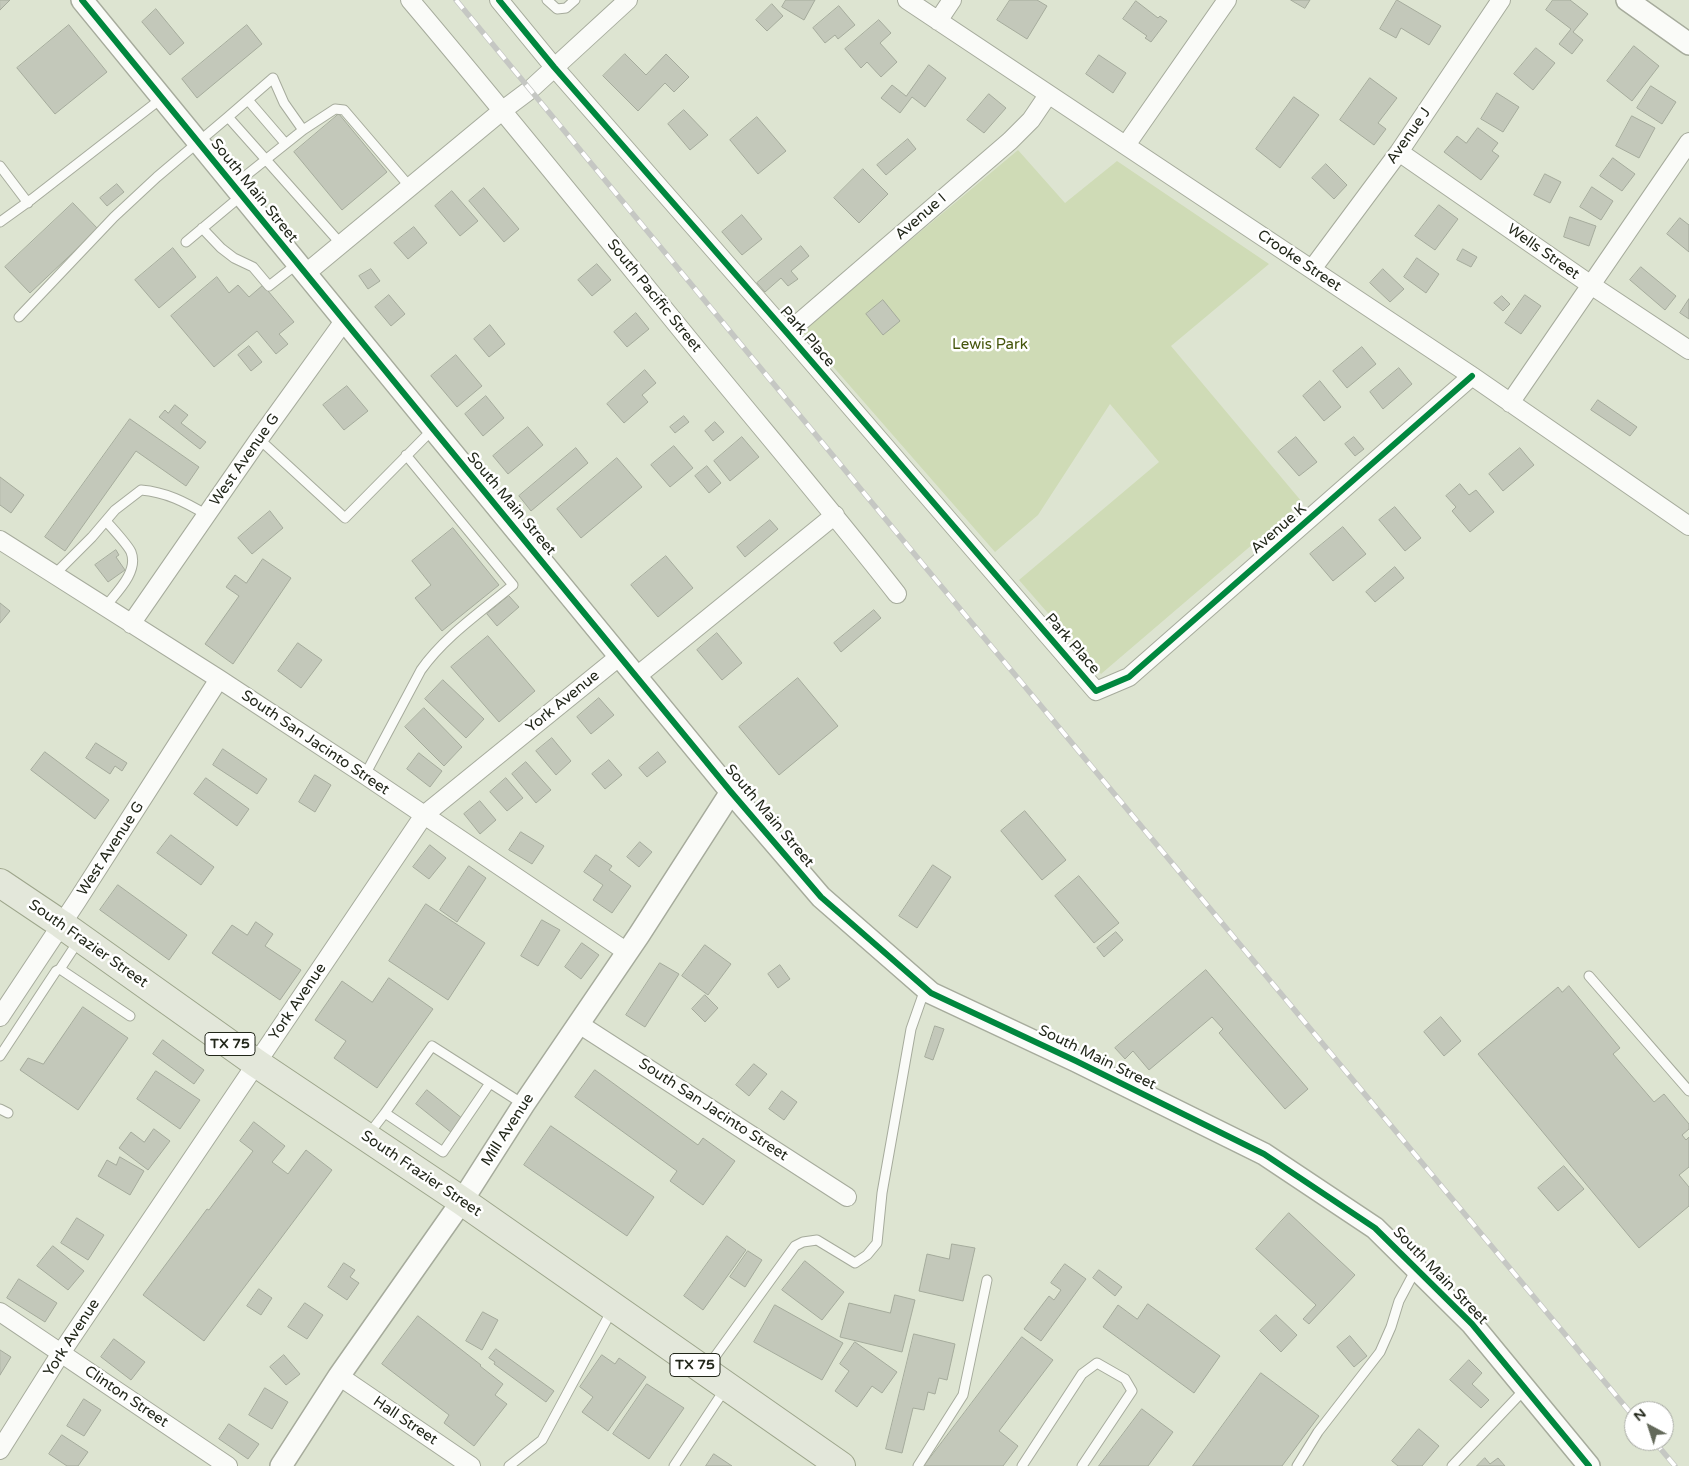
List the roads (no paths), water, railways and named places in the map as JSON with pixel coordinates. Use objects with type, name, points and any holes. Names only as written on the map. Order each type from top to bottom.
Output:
[{"type":"main road","name":"South Frazier Street","points":[[0,883],[71,931],[256,1063],[462,1201],[716,1379],[830,1462]]},
{"type":"street","name":"South Main Street","points":[[82,0],[731,792],[821,897],[884,950],[925,988],[1264,1154],[1375,1228],[1472,1324],[1589,1466]]},
{"type":"street","name":"South Pacific Street","points":[[410,0],[503,110],[682,331],[835,515],[897,594]]},
{"type":"street","name":"Park Place","points":[[499,0],[554,67],[787,333],[1096,692]]},
{"type":"street","points":[[301,269],[341,244],[531,89],[628,0]]},
{"type":"street","name":"Crooke Street","points":[[907,0],[1472,376],[1689,526]]},
{"type":"street","points":[[938,21],[952,0]]},
{"type":"street","points":[[1126,145],[1227,0]]},
{"type":"street","name":"Avenue J","points":[[1312,269],[1399,152],[1501,0]]},
{"type":"street","points":[[1627,0],[1689,44]]},
{"type":"street","name":"Avenue I","points":[[787,333],[1010,141],[1031,120],[1048,95]]},
{"type":"street","points":[[1510,402],[1689,142]]},
{"type":"street","name":"Wells Street","points":[[1399,152],[1591,285],[1689,350]]},
{"type":"street","name":"West Avenue G","points":[[131,624],[344,321]]},
{"type":"street","name":"Avenue K","points":[[1096,692],[1129,677],[1472,376]]},
{"type":"street","points":[[637,676],[835,515]]},
{"type":"street","name":"South San Jacinto Street","points":[[0,540],[219,679],[365,775],[626,952]]},
{"type":"street","name":"York Avenue","points":[[0,1450],[61,1353],[424,815],[620,656]]},
{"type":"street","name":"West Avenue G","points":[[0,1017],[71,931],[219,679]]},
{"type":"street","name":"Mill Avenue","points":[[281,1466],[339,1376],[462,1201],[524,1104],[579,1024],[731,792]]},
{"type":"street","name":"South San Jacinto Street","points":[[579,1024],[847,1197]]},
{"type":"street","name":"Clinton Street","points":[[0,1312],[228,1466]]},
{"type":"street","name":"Hall Street","points":[[339,1376],[471,1466]]},
{"type":"lane","points":[[547,0],[557,9],[566,8],[574,0]]},
{"type":"lane","points":[[19,318],[114,216],[273,78],[284,103],[303,130]]},
{"type":"lane","points":[[0,222],[162,98]]},
{"type":"lane","points":[[248,100],[285,143]]},
{"type":"lane","points":[[186,242],[285,143],[335,109],[344,110],[410,187]]},
{"type":"lane","points":[[228,117],[341,244]]},
{"type":"lane","points":[[0,166],[28,202]]},
{"type":"lane","points":[[202,228],[227,253],[253,267],[269,286],[301,269]]},
{"type":"lane","points":[[259,440],[345,518],[433,429]]},
{"type":"lane","points":[[365,775],[421,670],[432,655],[513,585],[406,455]]},
{"type":"lane","points":[[54,575],[115,510],[141,490],[155,491],[180,500],[207,515]]},
{"type":"lane","points":[[105,607],[133,568],[131,552],[106,521]]},
{"type":"lane","points":[[0,1056],[56,971],[60,969],[71,931]]},
{"type":"lane","points":[[60,969],[130,1016]]},
{"type":"lane","points":[[1589,976],[1689,1091]]},
{"type":"lane","points":[[674,1466],[716,1379],[795,1246],[803,1242],[817,1240],[855,1263],[867,1255],[877,1242],[882,1193],[911,1029],[925,988]]},
{"type":"lane","points":[[366,1137],[432,1046],[524,1104]]},
{"type":"lane","points":[[385,1113],[443,1152],[490,1083]]},
{"type":"lane","points":[[1297,1466],[1318,1432],[1380,1352],[1391,1327],[1398,1301],[1416,1269]]},
{"type":"lane","points":[[918,1466],[963,1395],[987,1280]]},
{"type":"lane","points":[[509,1466],[542,1440],[613,1308]]},
{"type":"lane","points":[[1022,1466],[1082,1374],[1097,1363],[1125,1379],[1132,1391],[1082,1466]]},
{"type":"lane","points":[[1452,1466],[1525,1388]]},
{"type":"railway","points":[[456,0],[926,568],[1624,1405]]},
{"type":"railway","points":[[1662,1451],[1675,1466]]},
{"type":"park label","name":"Lewis Park","points":[[990,345]]}]
